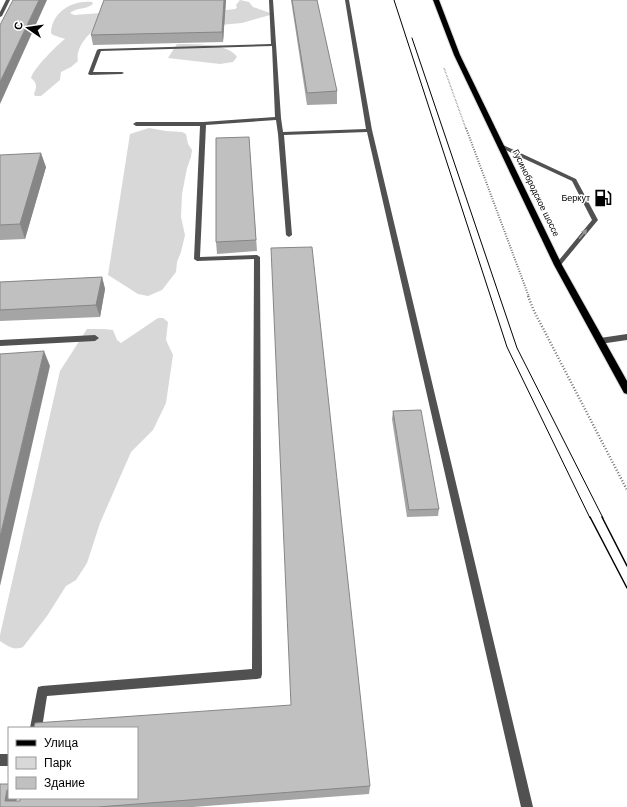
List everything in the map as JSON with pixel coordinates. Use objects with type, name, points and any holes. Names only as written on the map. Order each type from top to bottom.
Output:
[{"type":"main road","name":"Гусинобродское шоссе","points":[[436,0],[457,54],[558,265],[627,390]]},
{"type":"lane","points":[[0,16],[8,0]]},
{"type":"lane","points":[[271,0],[278,118],[281,134],[289,235]]},
{"type":"lane","points":[[347,0],[369,130],[527,807]]},
{"type":"lane","points":[[122,73],[90,74],[99,50],[274,46]]},
{"type":"lane","points":[[136,124],[203,124],[278,118]]},
{"type":"lane","points":[[36,727],[42,691],[257,674],[257,257],[197,259],[203,124]]},
{"type":"lane","points":[[281,134],[369,130]]},
{"type":"lane","points":[[501,146],[574,180],[596,220],[558,265]]},
{"type":"lane","points":[[0,343],[95,338]]},
{"type":"lane","points":[[600,342],[627,338]]},
{"type":"path","points":[[444,67],[534,311],[627,490]]},
{"type":"green space","points":[[240,0],[249,2],[253,7],[270,13],[270,15],[242,23],[220,25],[96,29],[82,43],[78,52],[78,61],[71,67],[61,72],[60,80],[41,96],[35,96],[34,94],[36,85],[31,78],[33,74],[46,57],[65,39],[51,33],[52,26],[59,13],[71,5],[85,2],[92,2],[93,4],[70,13],[74,15],[101,13],[217,11],[235,9],[237,8],[236,5]]},
{"type":"green space","points":[[177,44],[210,45],[233,52],[237,57],[233,62],[220,64],[168,58]]},
{"type":"green space","points":[[149,128],[182,132],[186,134],[188,144],[192,150],[182,194],[181,217],[185,235],[177,262],[176,272],[162,290],[148,296],[138,294],[108,275],[130,134]]},
{"type":"green space","points":[[158,318],[163,318],[168,322],[166,340],[173,355],[166,403],[153,430],[131,452],[100,523],[87,563],[76,580],[66,586],[47,616],[23,647],[11,647],[0,641],[0,635],[60,371],[87,329],[113,330],[117,340],[121,343]]},
{"type":"building","points":[[13,0],[39,0],[0,82],[0,25]]},
{"type":"building","points":[[104,0],[224,0],[222,32],[91,35]]},
{"type":"building","points":[[292,0],[317,0],[337,91],[307,93]]},
{"type":"building","points":[[249,137],[256,240],[216,242],[216,138]]},
{"type":"building","points":[[41,153],[20,224],[0,225],[0,155]]},
{"type":"building","points":[[312,247],[370,786],[98,807],[0,807],[0,784],[8,784],[5,801],[20,801],[20,799],[138,799],[138,727],[34,727],[35,723],[291,705],[271,248]]},
{"type":"building","points":[[102,277],[96,305],[0,310],[0,282]]},
{"type":"building","points":[[44,351],[0,537],[0,354]]},
{"type":"building","points":[[421,410],[439,509],[409,510],[393,411]]},
{"type":"tram line","points":[[394,0],[507,347],[590,518]]},
{"type":"tram line","points":[[412,38],[517,348],[603,518]]},
{"type":"tram line","points":[[590,517],[627,588]]},
{"type":"tram line","points":[[602,517],[627,566]]},
{"type":"place","name":"Беркут","points":[[603,198]]}]
